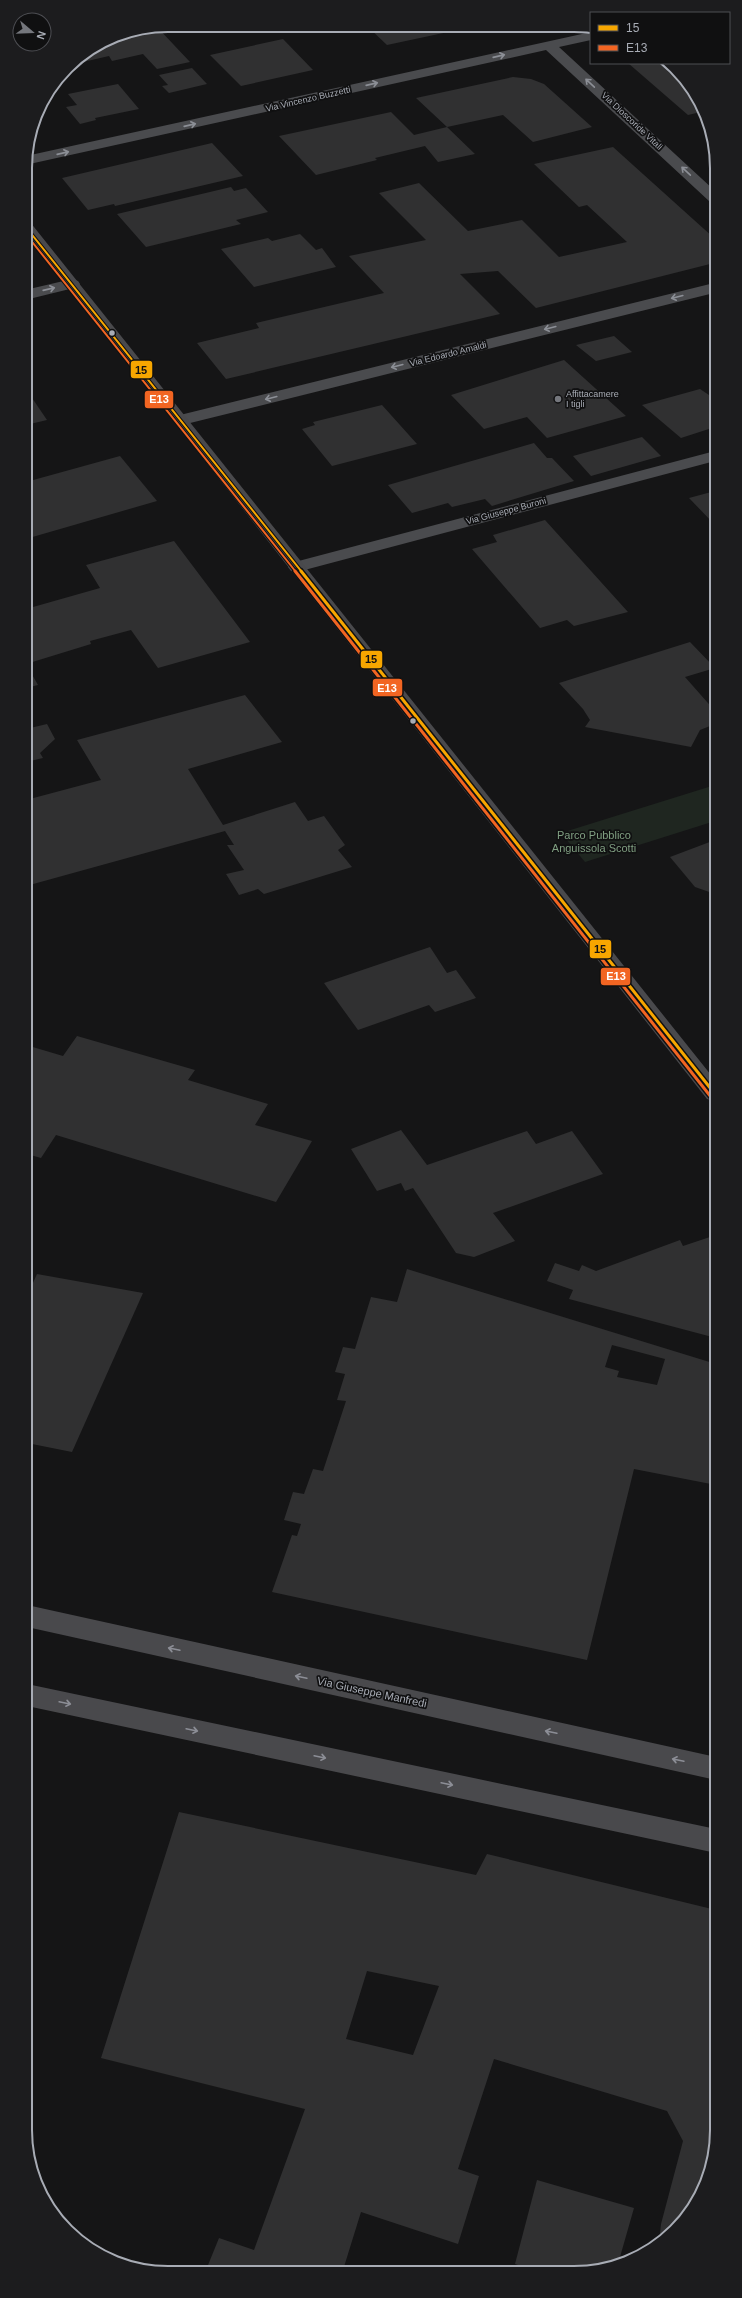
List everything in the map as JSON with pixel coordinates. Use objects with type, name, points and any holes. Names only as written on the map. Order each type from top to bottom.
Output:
[{"type":"main road","points":[[32,234],[182,420],[710,1088]]},
{"type":"main road","name":"Via Giuseppe Manfredi","points":[[32,1617],[710,1768]]},
{"type":"main road","points":[[32,1696],[710,1840]]},
{"type":"street","name":"Via Vincenzo Buzzetti","points":[[32,159],[590,36]]},
{"type":"street","name":"Via Dioscoride Vitali","points":[[549,45],[710,194]]},
{"type":"street","points":[[32,294],[72,284]]},
{"type":"street","name":"Via Edoardo Amaldi","points":[[182,420],[710,289]]},
{"type":"street","name":"Via Giuseppe Buroni","points":[[297,567],[710,457]]},
{"type":"green space","name":"Parco Pubblico Anguissola Scotti","points":[[710,787],[710,823],[585,862],[561,833]]},
{"type":"building","points":[[162,32],[190,62],[157,69],[143,54],[112,61],[109,56],[83,62],[100,50],[116,42],[150,33]]},
{"type":"building","points":[[373,32],[448,32],[387,45]]},
{"type":"building","points":[[283,39],[313,70],[241,86],[210,55]]},
{"type":"building","points":[[629,64],[661,64],[676,78],[687,92],[696,108],[698,113],[688,115]]},
{"type":"building","points":[[192,68],[207,84],[169,93],[162,86],[168,85],[159,75]]},
{"type":"building","points":[[513,77],[531,79],[544,84],[592,127],[533,142],[503,115],[447,127],[416,98]]},
{"type":"building","points":[[118,84],[139,109],[95,118],[96,120],[80,124],[66,107],[77,105],[68,94]]},
{"type":"building","points":[[391,112],[414,135],[447,127],[475,154],[438,162],[425,146],[375,158],[377,160],[316,175],[279,136]]},
{"type":"building","points":[[212,143],[243,176],[115,206],[114,204],[88,210],[62,178]]},
{"type":"building","points":[[613,147],[710,234],[710,264],[536,308],[498,271],[460,274],[500,314],[226,379],[197,343],[259,328],[256,323],[384,293],[349,256],[426,240],[379,193],[419,183],[468,231],[522,220],[559,257],[627,242],[587,205],[579,207],[534,164]]},
{"type":"building","points":[[231,187],[234,191],[246,188],[268,212],[236,220],[241,224],[146,247],[117,214]]},
{"type":"building","points":[[300,234],[316,250],[322,248],[336,267],[254,287],[221,249],[268,238],[272,241]]},
{"type":"building","points":[[614,336],[632,352],[596,361],[576,345]]},
{"type":"building","name":"Affittacamere I tigli","points":[[564,360],[626,416],[547,438],[527,417],[484,429],[451,395]]},
{"type":"building","points":[[700,389],[710,396],[710,429],[681,438],[642,405]]},
{"type":"building","points":[[32,398],[47,420],[32,424]]},
{"type":"building","points":[[382,405],[417,444],[332,466],[302,429],[315,425],[313,422]]},
{"type":"building","points":[[642,437],[661,456],[591,476],[573,456]]},
{"type":"building","points":[[534,443],[547,458],[552,458],[574,481],[492,506],[485,499],[452,507],[448,503],[412,513],[388,485]]},
{"type":"building","points":[[120,456],[157,501],[32,537],[32,480]]},
{"type":"building","points":[[710,492],[710,520],[689,498]]},
{"type":"building","points":[[545,520],[628,612],[574,626],[567,620],[540,628],[472,549],[497,542],[493,535]]},
{"type":"building","points":[[174,541],[250,642],[158,668],[131,630],[90,641],[91,644],[32,662],[32,607],[100,588],[86,565]]},
{"type":"building","points":[[690,642],[710,663],[710,670],[685,677],[710,705],[710,726],[700,730],[691,747],[585,727],[590,720],[583,709],[559,683]]},
{"type":"building","points":[[32,674],[38,685],[32,686]]},
{"type":"building","points":[[245,695],[282,742],[188,769],[223,825],[295,802],[308,821],[324,816],[345,845],[338,850],[352,867],[264,894],[258,889],[239,895],[226,874],[244,870],[227,845],[234,845],[225,831],[32,884],[32,798],[101,780],[77,740]]},
{"type":"building","points":[[47,724],[55,739],[40,753],[43,758],[32,761],[32,728]]},
{"type":"building","points":[[710,842],[710,892],[695,887],[670,857]]},
{"type":"building","points":[[430,947],[447,973],[456,970],[476,998],[435,1012],[429,1005],[358,1030],[324,983]]},
{"type":"building","points":[[77,1036],[195,1070],[188,1080],[268,1104],[255,1125],[312,1141],[276,1202],[56,1135],[41,1158],[32,1155],[32,1047],[63,1056]]},
{"type":"building","points":[[401,1130],[427,1165],[527,1131],[536,1144],[572,1131],[603,1174],[493,1213],[515,1241],[474,1257],[456,1253],[413,1188],[405,1191],[401,1183],[377,1191],[351,1149]]},
{"type":"building","points":[[710,1237],[710,1336],[569,1299],[573,1290],[547,1281],[555,1263],[579,1271],[582,1265],[596,1271],[680,1240],[683,1246]]},
{"type":"building","points":[[407,1269],[710,1362],[710,1484],[634,1469],[587,1660],[272,1592],[292,1535],[297,1536],[301,1524],[284,1520],[293,1492],[304,1494],[313,1469],[323,1471],[346,1401],[337,1400],[345,1374],[335,1372],[343,1347],[355,1349],[371,1297],[397,1302]],"holes":[[[612,1345],[665,1359],[657,1385],[617,1377],[619,1371],[605,1367]]]},
{"type":"building","points":[[37,1274],[143,1293],[72,1452],[32,1444],[32,1285]]},
{"type":"building","points":[[179,1812],[476,1875],[487,1854],[710,1909],[710,2139],[700,2182],[692,2198],[676,2220],[660,2236],[661,2224],[683,2141],[667,2111],[494,2059],[458,2169],[479,2176],[458,2244],[361,2212],[344,2266],[208,2266],[219,2238],[254,2250],[305,2109],[101,2058]],"holes":[[[367,1971],[439,1986],[413,2055],[346,2039]]]},
{"type":"building","points":[[537,2180],[634,2208],[620,2258],[583,2266],[521,2266],[515,2264]]},
{"type":"transit line","name":"15","points":[[32,235],[182,420],[710,1088]]},
{"type":"transit line","name":"E13","points":[[32,242],[178,423],[710,1096]]},
{"type":"place","name":"Affittacamere I tigli","points":[[558,399]]}]
